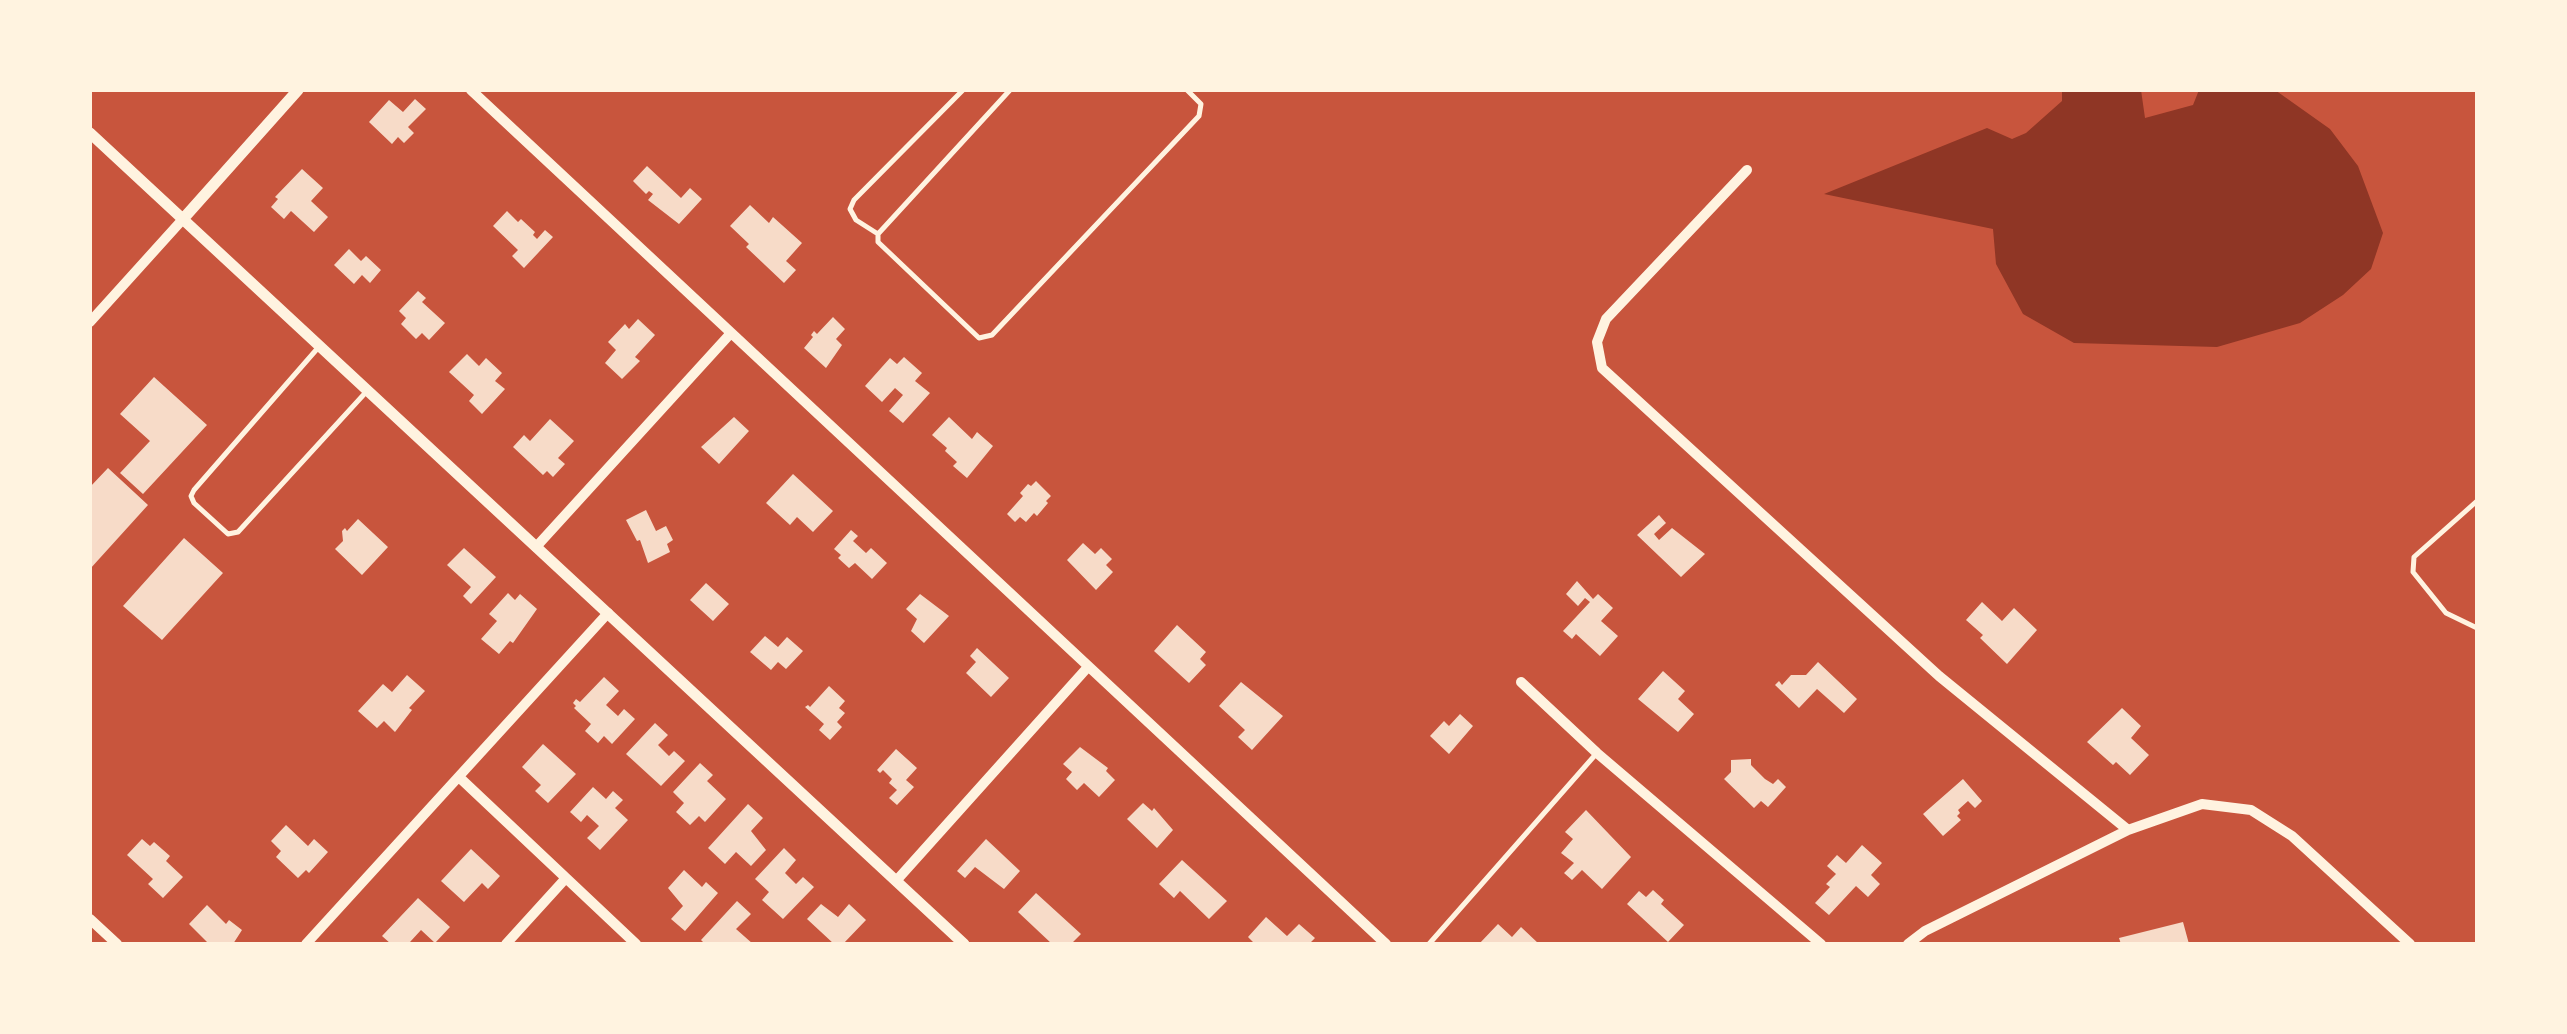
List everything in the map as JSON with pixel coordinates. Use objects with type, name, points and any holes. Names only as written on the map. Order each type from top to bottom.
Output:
[{"type":"street","points":[[90,322],[298,90]]},
{"type":"street","points":[[470,90],[1386,944]]},
{"type":"street","points":[[90,133],[964,944]]},
{"type":"street","points":[[1747,170],[1606,319],[1597,342],[1602,368],[1939,676],[2128,830]]},
{"type":"street","points":[[536,546],[731,333]]},
{"type":"street","points":[[306,944],[608,612]]},
{"type":"street","points":[[896,881],[1087,668]]},
{"type":"street","points":[[1521,682],[1597,753],[1821,944]]},
{"type":"street","points":[[460,778],[636,944]]},
{"type":"street","points":[[1908,944],[2128,830],[2202,804],[2251,810],[2292,836],[2410,944]]},
{"type":"street","points":[[506,944],[566,878]]},
{"type":"street","points":[[90,919],[117,944]]},
{"type":"lane","points":[[878,234],[856,220],[850,209],[854,200],[963,90]]},
{"type":"lane","points":[[1010,90],[878,234],[878,242],[979,338],[992,335],[1199,116],[1201,104],[1187,90]]},
{"type":"lane","points":[[320,346],[194,490],[194,503],[228,534],[238,532],[367,391]]},
{"type":"lane","points":[[2477,501],[2414,557],[2414,572],[2446,613],[2477,628]]},
{"type":"lane","points":[[1430,944],[1597,753]]},
{"type":"shaded area","points":[[2062,90],[2141,90],[2145,118],[2193,105],[2199,90],[2275,90],[2330,129],[2358,166],[2383,233],[2371,269],[2343,295],[2300,323],[2217,347],[2074,343],[2023,314],[1996,264],[1993,229],[1824,194],[1987,128],[2012,139],[2026,133],[2062,101]]},
{"type":"building","points":[[415,99],[426,109],[408,127],[414,133],[404,143],[398,137],[392,144],[369,122],[389,100],[403,112]]},
{"type":"building","points":[[647,166],[681,198],[690,188],[702,199],[679,224],[648,200],[653,194],[646,194],[633,181]]},
{"type":"building","points":[[302,169],[323,188],[311,201],[328,217],[314,232],[291,211],[284,219],[271,207],[278,199],[275,197]]},
{"type":"building","points":[[750,205],[769,223],[773,217],[802,243],[786,261],[796,270],[784,283],[730,226]]},
{"type":"building","points":[[507,211],[535,232],[537,239],[545,230],[553,237],[524,268],[512,256],[518,250],[493,226]]},
{"type":"building","points":[[349,249],[361,261],[366,256],[381,270],[370,283],[362,275],[354,284],[334,265]]},
{"type":"building","points":[[418,291],[426,298],[422,302],[445,323],[429,340],[422,333],[416,339],[401,324],[406,318],[399,311]]},
{"type":"building","points":[[833,317],[845,329],[836,339],[842,345],[826,368],[804,348],[814,331],[817,334]]},
{"type":"building","points":[[638,319],[655,335],[635,357],[640,361],[622,379],[605,363],[616,350],[608,342],[625,324],[629,329]]},
{"type":"building","points":[[467,354],[479,366],[486,358],[502,373],[495,381],[505,389],[482,414],[469,401],[474,395],[449,372]]},
{"type":"building","points":[[904,357],[922,373],[915,381],[930,393],[903,423],[889,411],[903,395],[895,388],[882,402],[865,386],[890,358],[897,364]]},
{"type":"building","points":[[154,377],[207,425],[143,494],[120,473],[150,441],[120,414]]},
{"type":"building","points":[[734,417],[749,431],[719,464],[701,447]]},
{"type":"building","points":[[949,417],[972,439],[977,432],[993,446],[967,478],[953,466],[957,462],[945,451],[947,448],[932,435]]},
{"type":"building","points":[[550,419],[574,441],[558,458],[565,464],[553,477],[547,471],[543,475],[513,447],[524,435],[530,441]]},
{"type":"building","points":[[108,468],[148,505],[90,569],[90,487]]},
{"type":"building","points":[[793,474],[833,511],[813,532],[797,517],[790,525],[766,503]]},
{"type":"building","points":[[1036,481],[1051,496],[1048,503],[1037,516],[1034,513],[1026,522],[1020,517],[1015,522],[1007,514],[1023,496],[1020,493]]},
{"type":"building","points":[[646,510],[656,531],[666,526],[673,540],[667,544],[670,552],[648,563],[640,540],[637,541],[626,520]]},
{"type":"building","points":[[1659,515],[1666,523],[1654,534],[1659,540],[1672,528],[1705,554],[1681,577],[1637,535]]},
{"type":"building","points":[[358,519],[388,547],[362,575],[335,549],[343,541],[342,531]]},
{"type":"building","points":[[851,530],[858,536],[853,541],[866,553],[871,548],[887,563],[872,579],[855,563],[849,568],[834,549]]},
{"type":"building","points":[[184,538],[223,573],[162,640],[123,606]]},
{"type":"building","points":[[1083,543],[1095,554],[1101,548],[1112,559],[1106,565],[1113,572],[1096,590],[1067,560]]},
{"type":"building","points":[[464,548],[496,577],[471,604],[463,596],[471,587],[447,565]]},
{"type":"building","points":[[1577,581],[1593,599],[1598,594],[1613,608],[1601,621],[1618,636],[1600,656],[1576,634],[1572,639],[1563,631],[1590,602],[1585,598],[1578,606],[1566,594]]},
{"type":"building","points":[[706,583],[729,604],[713,621],[690,600]]},
{"type":"building","points":[[508,593],[515,600],[520,594],[537,609],[513,643],[510,641],[499,654],[481,639],[497,621],[489,614]]},
{"type":"building","points":[[920,594],[949,616],[924,643],[911,631],[917,619],[906,609]]},
{"type":"building","points":[[1982,602],[2002,621],[2014,608],[2037,630],[2007,664],[1966,620]]},
{"type":"building","points":[[1177,625],[1206,652],[1200,659],[1206,665],[1189,683],[1154,651]]},
{"type":"building","points":[[765,636],[778,647],[787,637],[803,651],[786,669],[778,662],[771,670],[750,652]]},
{"type":"building","points":[[977,648],[1009,678],[991,697],[966,673],[976,662],[970,656]]},
{"type":"building","points":[[1818,662],[1857,699],[1844,713],[1817,689],[1799,708],[1775,685],[1779,681],[1782,685],[1791,675],[1806,675]]},
{"type":"building","points":[[1663,671],[1685,691],[1678,699],[1694,714],[1678,732],[1638,699]]},
{"type":"building","points":[[407,675],[425,691],[395,732],[384,721],[377,728],[358,711],[383,684],[392,692]]},
{"type":"building","points":[[604,677],[619,691],[606,705],[618,716],[624,709],[635,719],[612,744],[604,736],[598,743],[585,731],[591,724],[573,703],[576,699],[580,702]]},
{"type":"building","points":[[1241,682],[1283,716],[1252,750],[1238,737],[1245,730],[1219,706]]},
{"type":"building","points":[[829,686],[845,701],[839,708],[845,713],[837,722],[842,727],[830,740],[819,730],[824,724],[805,707],[810,707]]},
{"type":"building","points":[[2122,708],[2141,726],[2131,738],[2149,755],[2130,775],[2087,742]]},
{"type":"building","points":[[1460,714],[1473,726],[1449,754],[1430,736],[1444,721],[1449,726]]},
{"type":"building","points":[[655,723],[668,735],[658,745],[669,756],[674,751],[685,761],[661,786],[626,754]]},
{"type":"building","points":[[543,744],[576,774],[548,803],[535,791],[541,785],[522,767]]},
{"type":"building","points":[[1080,747],[1108,768],[1106,771],[1115,780],[1099,797],[1084,783],[1077,790],[1066,779],[1072,772],[1063,764]]},
{"type":"building","points":[[896,749],[917,768],[906,780],[914,787],[897,805],[889,798],[897,790],[889,783],[892,779],[883,770],[877,770]]},
{"type":"building","points":[[1751,759],[1751,765],[1765,779],[1773,784],[1778,779],[1786,787],[1768,807],[1761,801],[1754,808],[1724,779],[1731,772],[1731,760]]},
{"type":"building","points":[[700,763],[713,775],[707,781],[726,799],[705,822],[699,816],[690,825],[676,812],[684,803],[673,792]]},
{"type":"building","points":[[1963,779],[1982,801],[1975,808],[1968,801],[1958,810],[1961,820],[1943,836],[1923,814]]},
{"type":"building","points":[[593,787],[606,799],[613,791],[623,800],[615,808],[628,820],[600,850],[587,838],[599,826],[587,815],[581,822],[570,812]]},
{"type":"building","points":[[1143,803],[1152,811],[1154,808],[1173,830],[1157,848],[1127,819]]},
{"type":"building","points":[[748,804],[763,818],[751,831],[766,850],[751,866],[736,852],[725,864],[708,848]]},
{"type":"building","points":[[1586,810],[1631,857],[1602,889],[1582,870],[1572,880],[1564,873],[1574,863],[1561,853],[1573,839],[1565,832]]},
{"type":"building","points":[[286,825],[308,846],[314,839],[328,852],[309,873],[306,870],[298,878],[276,857],[281,851],[271,841]]},
{"type":"building","points":[[142,839],[150,846],[154,842],[170,856],[166,861],[183,877],[163,898],[148,884],[153,879],[127,855]]},
{"type":"building","points":[[986,839],[1020,871],[1004,889],[975,867],[965,878],[957,871]]},
{"type":"building","points":[[1862,845],[1882,863],[1871,875],[1880,884],[1868,897],[1856,886],[1829,915],[1815,903],[1836,874],[1827,866],[1837,855],[1846,863]]},
{"type":"building","points":[[784,848],[796,860],[785,873],[796,884],[803,877],[814,887],[783,919],[762,900],[769,892],[755,879]]},
{"type":"building","points":[[471,849],[500,876],[488,889],[482,883],[464,902],[441,881]]},
{"type":"building","points":[[1182,860],[1227,901],[1209,919],[1180,891],[1174,898],[1159,884]]},
{"type":"building","points":[[684,870],[702,887],[706,882],[718,893],[685,931],[671,919],[683,906],[668,888]]},
{"type":"building","points":[[1653,890],[1664,900],[1661,904],[1684,925],[1668,942],[1627,904],[1639,891],[1646,897]]},
{"type":"building","points":[[1036,893],[1081,934],[1071,944],[1052,944],[1018,912]]},
{"type":"building","points":[[418,898],[450,927],[435,943],[421,930],[410,942],[413,944],[391,944],[382,936]]},
{"type":"building","points":[[737,901],[751,914],[736,929],[753,944],[705,944],[701,940]]},
{"type":"building","points":[[821,904],[838,917],[849,904],[866,920],[843,944],[834,944],[807,919]]},
{"type":"building","points":[[207,905],[226,924],[229,920],[242,930],[233,944],[209,944],[189,924]]},
{"type":"building","points":[[1266,917],[1287,936],[1299,924],[1315,938],[1309,944],[1255,944],[1248,937]]},
{"type":"building","points":[[2183,922],[2189,944],[2121,944],[2119,938]]},
{"type":"building","points":[[1498,924],[1512,937],[1521,927],[1539,944],[1479,944]]}]
